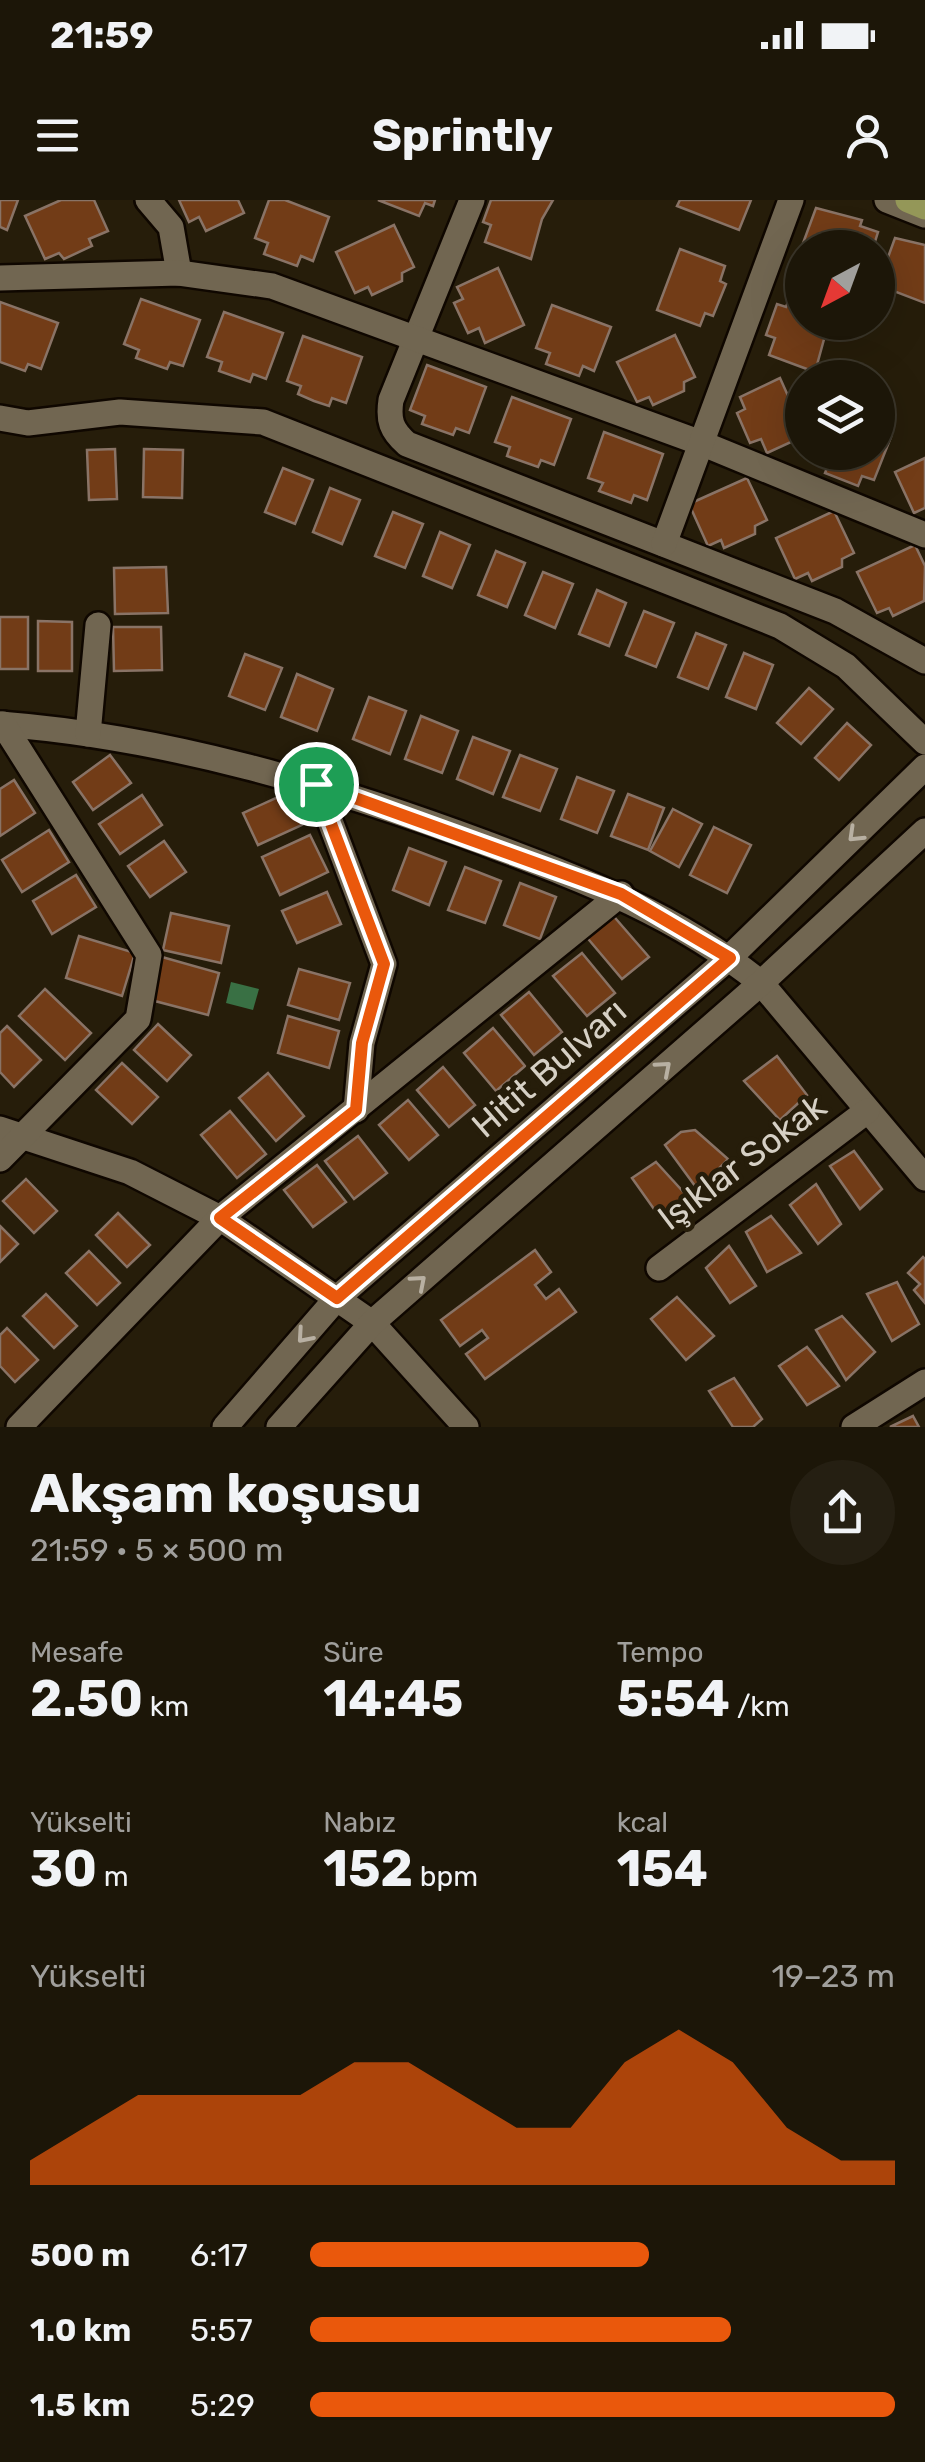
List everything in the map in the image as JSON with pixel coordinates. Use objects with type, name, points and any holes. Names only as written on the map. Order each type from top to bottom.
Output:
[{"type":"main road","points":[[908,200],[925,207]]},
{"type":"street","points":[[148,200],[171,227],[179,273]]},
{"type":"street","points":[[472,200],[388,417],[394,433],[407,444],[835,611],[925,661]]},
{"type":"street","points":[[664,544],[792,200]]},
{"type":"street","points":[[887,200],[925,215]]},
{"type":"street","points":[[0,278],[179,273],[272,286],[380,329],[417,336],[701,443],[925,536]]},
{"type":"street","points":[[0,418],[28,423],[120,412],[263,422],[780,626],[846,666],[925,742]]},
{"type":"street","points":[[88,734],[98,625]]},
{"type":"street","points":[[1,724],[88,734],[316,784],[621,894],[730,958],[761,983],[925,1178]]},
{"type":"street","points":[[0,1159],[12,1132],[138,1019],[147,990],[150,954],[1,724]]},
{"type":"street","name":"Hitit Bulvarı","points":[[224,1427],[337,1298],[730,958],[925,767]]},
{"type":"street","points":[[316,784],[384,964],[362,1043],[356,1110]]},
{"type":"street","points":[[279,1427],[372,1322],[761,983],[925,831]]},
{"type":"street","points":[[19,1427],[220,1218],[621,894]]},
{"type":"street","name":"Işıklar Sokak","points":[[659,1268],[867,1111]]},
{"type":"street","points":[[12,1132],[130,1172],[220,1218],[372,1322],[466,1427]]},
{"type":"street","points":[[854,1427],[925,1382]]},
{"type":"shaded area","points":[[231,982],[259,989],[253,1010],[226,1003]]},
{"type":"building","points":[[0,200],[18,200],[7,230],[0,227]]},
{"type":"building","points":[[61,200],[94,200],[108,231],[89,239],[92,246],[64,259],[59,253],[45,259],[25,216]]},
{"type":"building","points":[[179,200],[238,200],[244,213],[206,231],[199,217],[189,222]]},
{"type":"building","points":[[269,200],[285,200],[329,217],[313,261],[301,256],[297,266],[264,254],[268,243],[255,238]]},
{"type":"building","points":[[378,200],[435,200],[433,206],[425,203],[419,216]]},
{"type":"building","points":[[491,200],[553,200],[542,219],[531,259],[485,242],[491,225],[483,222]]},
{"type":"building","points":[[680,200],[751,200],[739,230],[677,206]]},
{"type":"building","points":[[816,208],[862,220],[860,226],[872,230],[808,230]]},
{"type":"building","points":[[394,225],[414,267],[402,273],[402,281],[372,295],[368,287],[355,293],[336,252]]},
{"type":"building","points":[[895,238],[925,245],[925,303],[895,292]]},
{"type":"building","points":[[680,249],[725,266],[720,281],[726,284],[713,316],[705,313],[700,326],[657,310]]},
{"type":"building","points":[[498,268],[524,325],[485,343],[479,328],[468,333],[454,303],[463,299],[457,287]]},
{"type":"building","points":[[141,299],[200,320],[183,366],[170,362],[167,369],[136,358],[139,350],[124,344]]},
{"type":"building","points":[[0,302],[58,323],[41,369],[28,364],[25,371],[0,362]]},
{"type":"building","points":[[777,304],[785,307],[785,340],[824,340],[818,360],[785,361],[769,355],[775,338],[766,335]]},
{"type":"building","points":[[552,305],[611,327],[594,371],[583,366],[579,376],[546,364],[550,353],[536,348]]},
{"type":"building","points":[[224,312],[283,333],[266,379],[253,374],[250,382],[219,371],[222,362],[207,357]]},
{"type":"building","points":[[675,335],[695,377],[684,382],[684,391],[653,405],[649,397],[637,402],[617,362]]},
{"type":"building","points":[[303,336],[362,357],[346,403],[332,398],[329,406],[314,401],[298,394],[301,386],[287,381]]},
{"type":"building","points":[[427,365],[486,387],[469,433],[456,428],[453,435],[422,424],[425,416],[410,410]]},
{"type":"building","points":[[780,378],[785,389],[785,445],[767,453],[761,439],[750,443],[737,413],[745,409],[740,397]]},
{"type":"building","points":[[512,397],[571,419],[554,465],[541,460],[538,467],[507,456],[510,447],[495,442]]},
{"type":"building","points":[[604,432],[663,454],[647,500],[634,495],[631,503],[599,491],[603,483],[588,478]]},
{"type":"building","points":[[115,449],[117,499],[89,500],[87,450]]},
{"type":"building","points":[[144,449],[183,450],[182,498],[143,497]]},
{"type":"building","points":[[925,458],[925,508],[914,513],[895,472]]},
{"type":"building","points":[[283,468],[313,480],[295,524],[265,512]]},
{"type":"building","points":[[878,470],[874,480],[862,476],[858,486],[825,473]]},
{"type":"building","points":[[747,478],[767,520],[755,526],[755,534],[724,548],[721,540],[708,546],[689,504]]},
{"type":"building","points":[[330,488],[360,500],[342,544],[313,532]]},
{"type":"building","points":[[834,511],[854,553],[842,559],[842,567],[812,581],[808,573],[795,579],[776,538]]},
{"type":"building","points":[[393,512],[423,524],[405,568],[375,556]]},
{"type":"building","points":[[440,532],[470,545],[452,588],[423,576]]},
{"type":"building","points":[[915,545],[925,566],[924,601],[893,616],[889,608],[877,613],[857,572]]},
{"type":"building","points":[[496,551],[525,563],[507,607],[478,595]]},
{"type":"building","points":[[166,567],[168,613],[115,614],[114,568]]},
{"type":"building","points":[[543,572],[573,584],[555,628],[525,615]]},
{"type":"building","points":[[597,590],[626,603],[609,646],[579,634]]},
{"type":"building","points":[[644,611],[674,623],[656,667],[626,655]]},
{"type":"building","points":[[0,617],[28,617],[28,669],[0,669]]},
{"type":"building","points":[[38,621],[72,622],[72,671],[38,671]]},
{"type":"building","points":[[113,627],[161,627],[162,670],[114,671]]},
{"type":"building","points":[[696,633],[726,645],[708,689],[678,677]]},
{"type":"building","points":[[744,653],[773,665],[756,709],[726,697]]},
{"type":"building","points":[[245,654],[282,668],[265,710],[229,696]]},
{"type":"building","points":[[297,674],[333,689],[317,731],[281,717]]},
{"type":"building","points":[[809,688],[833,709],[801,744],[777,723]]},
{"type":"building","points":[[369,697],[406,711],[390,754],[353,739]]},
{"type":"building","points":[[421,716],[458,731],[442,773],[405,759]]},
{"type":"building","points":[[847,723],[871,745],[839,780],[815,758]]},
{"type":"building","points":[[473,737],[510,751],[493,794],[457,779]]},
{"type":"building","points":[[110,755],[131,783],[93,810],[73,782]]},
{"type":"building","points":[[520,755],[557,769],[540,811],[503,797]]},
{"type":"building","points":[[577,777],[614,791],[597,833],[561,819]]},
{"type":"building","points":[[14,780],[35,813],[0,836],[0,789]]},
{"type":"building","points":[[287,793],[302,825],[258,845],[243,813]]},
{"type":"building","points":[[628,794],[664,808],[648,850],[611,836]]},
{"type":"building","points":[[142,795],[162,825],[120,854],[99,824]]},
{"type":"building","points":[[673,809],[702,824],[679,867],[650,851]]},
{"type":"building","points":[[714,827],[751,845],[727,893],[690,875]]},
{"type":"building","points":[[49,830],[69,862],[22,892],[2,860]]},
{"type":"building","points":[[310,835],[328,872],[280,895],[262,857]]},
{"type":"building","points":[[164,841],[186,872],[150,897],[128,866]]},
{"type":"building","points":[[409,848],[446,862],[429,905],[393,890]]},
{"type":"building","points":[[465,867],[501,881],[485,923],[448,910]]},
{"type":"building","points":[[76,875],[96,907],[52,934],[33,901]]},
{"type":"building","points":[[520,883],[556,897],[540,939],[504,925]]},
{"type":"building","points":[[327,892],[341,924],[297,943],[282,911]]},
{"type":"building","points":[[610,912],[649,957],[622,979],[584,934]]},
{"type":"building","points":[[171,913],[229,926],[221,963],[163,950]]},
{"type":"building","points":[[79,936],[135,953],[122,996],[66,978]]},
{"type":"building","points":[[582,953],[615,993],[587,1016],[553,976]]},
{"type":"building","points":[[162,957],[219,973],[208,1015],[151,1000]]},
{"type":"building","points":[[299,969],[350,983],[339,1020],[288,1005]]},
{"type":"building","points":[[45,989],[91,1033],[65,1060],[19,1016]]},
{"type":"building","points":[[529,992],[562,1032],[534,1055],[501,1015]]},
{"type":"building","points":[[288,1016],[339,1031],[329,1068],[278,1053]]},
{"type":"building","points":[[158,1024],[191,1055],[167,1081],[134,1050]]},
{"type":"building","points":[[7,1026],[41,1060],[14,1087],[0,1072],[0,1033]]},
{"type":"building","points":[[493,1028],[525,1066],[496,1091],[464,1053]]},
{"type":"building","points":[[777,1056],[807,1095],[780,1120],[744,1081]]},
{"type":"building","points":[[122,1063],[158,1097],[132,1124],[96,1090]]},
{"type":"building","points":[[443,1067],[475,1105],[449,1127],[417,1090]]},
{"type":"building","points":[[268,1073],[304,1116],[276,1141],[239,1098]]},
{"type":"building","points":[[408,1100],[438,1135],[409,1160],[379,1125]]},
{"type":"building","points":[[230,1111],[266,1154],[237,1178],[201,1135]]},
{"type":"building","points":[[695,1130],[728,1159],[698,1190],[665,1145],[681,1132]]},
{"type":"building","points":[[358,1136],[387,1173],[354,1199],[325,1161]]},
{"type":"building","points":[[854,1151],[882,1189],[860,1209],[830,1166]]},
{"type":"building","points":[[656,1162],[687,1196],[661,1219],[632,1178]]},
{"type":"building","points":[[317,1165],[346,1202],[313,1227],[284,1190]]},
{"type":"building","points":[[26,1179],[57,1211],[34,1233],[3,1201]]},
{"type":"building","points":[[816,1184],[841,1224],[818,1244],[790,1205]]},
{"type":"building","points":[[118,1213],[150,1245],[127,1267],[96,1235]]},
{"type":"building","points":[[771,1216],[801,1253],[767,1272],[746,1232]]},
{"type":"building","points":[[0,1226],[18,1244],[0,1262]]},
{"type":"building","points":[[729,1246],[756,1286],[730,1303],[706,1268]]},
{"type":"building","points":[[535,1250],[551,1272],[535,1285],[546,1299],[559,1289],[576,1312],[485,1379],[466,1354],[488,1338],[482,1330],[460,1346],[441,1320]]},
{"type":"building","points":[[89,1251],[120,1283],[97,1305],[66,1273]]},
{"type":"building","points":[[923,1257],[925,1303],[914,1290],[920,1284],[908,1273]]},
{"type":"building","points":[[897,1282],[919,1324],[892,1341],[867,1294]]},
{"type":"building","points":[[46,1294],[77,1326],[54,1348],[23,1316]]},
{"type":"building","points":[[677,1297],[714,1336],[686,1360],[651,1319]]},
{"type":"building","points":[[842,1316],[875,1352],[846,1380],[816,1330]]},
{"type":"building","points":[[7,1328],[38,1360],[15,1382],[0,1366],[0,1335]]},
{"type":"building","points":[[807,1347],[839,1386],[807,1405],[779,1366]]},
{"type":"building","points":[[734,1378],[762,1419],[753,1427],[733,1427],[709,1391]]},
{"type":"building","points":[[913,1416],[919,1427],[890,1427]]},
{"type":"route","points":[[316,784],[621,894],[730,958],[337,1298],[220,1218],[356,1110],[362,1043],[384,964],[316,784]]}]
